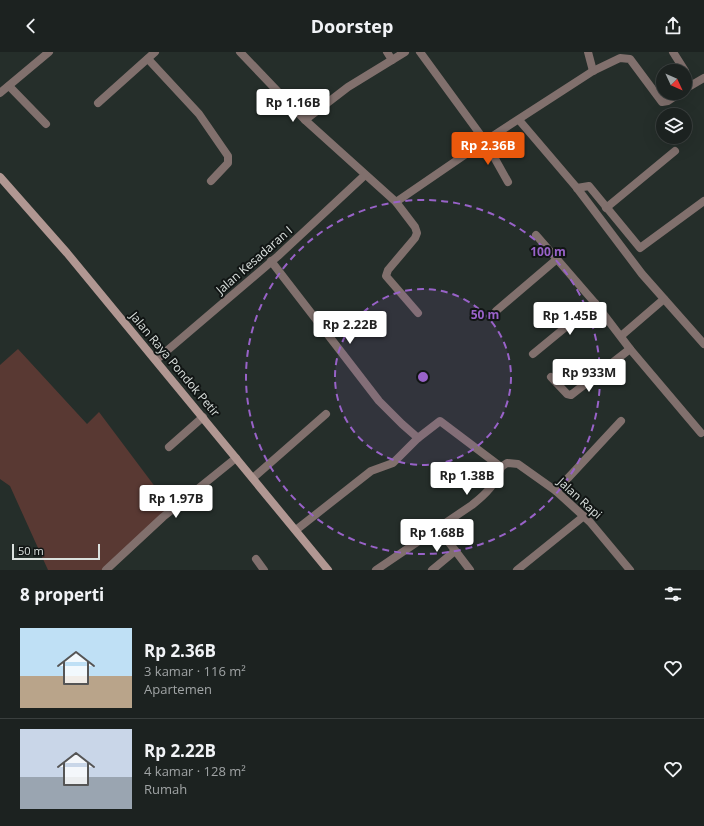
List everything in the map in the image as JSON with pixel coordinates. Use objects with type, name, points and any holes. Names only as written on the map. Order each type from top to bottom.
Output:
[{"type":"main road","name":"Jalan Raya Pondok Petir","points":[[0,178],[67,253],[296,530],[327,570]]},
{"type":"street","points":[[0,93],[48,52]]},
{"type":"street","points":[[98,103],[155,52]]},
{"type":"street","points":[[240,52],[305,120],[396,202],[415,227],[417,233],[409,247],[388,270],[386,276],[418,313]]},
{"type":"street","points":[[387,52],[392,60]]},
{"type":"street","points":[[305,120],[348,87],[405,52]]},
{"type":"street","points":[[420,52],[485,141],[508,182]]},
{"type":"street","points":[[588,52],[593,71]]},
{"type":"street","points":[[673,52],[681,64]]},
{"type":"street","points":[[396,202],[485,141],[593,71],[620,58],[630,59],[656,94]]},
{"type":"street","points":[[148,59],[199,114],[228,156],[228,163],[211,181]]},
{"type":"street","points":[[692,84],[704,78]]},
{"type":"street","points":[[9,86],[46,124]]},
{"type":"street","points":[[661,100],[662,102],[670,100]]},
{"type":"street","points":[[519,120],[576,188],[642,274],[704,344]]},
{"type":"street","points":[[606,208],[675,151]]},
{"type":"street","name":"Jalan Kesadaran I","points":[[156,360],[272,261],[365,175]]},
{"type":"street","points":[[576,188],[589,186],[640,248],[644,247],[704,201]]},
{"type":"street","points":[[536,235],[595,303],[630,349],[701,433]]},
{"type":"street","points":[[496,311],[557,259]]},
{"type":"street","points":[[272,261],[379,401],[398,421],[418,438]]},
{"type":"street","points":[[621,336],[664,299]]},
{"type":"street","points":[[533,354],[595,303]]},
{"type":"street","points":[[552,376],[567,394],[571,395],[630,349]]},
{"type":"street","points":[[253,478],[326,414]]},
{"type":"street","points":[[169,447],[203,417]]},
{"type":"street","points":[[296,530],[370,471],[393,463],[418,438],[440,421],[501,467],[493,485],[485,495],[376,570]]},
{"type":"street","points":[[556,491],[621,421]]},
{"type":"street","points":[[106,570],[163,517],[236,458]]},
{"type":"street","name":"Jalan Rapi","points":[[501,467],[507,464],[518,464],[556,491],[584,516],[630,570]]},
{"type":"street","points":[[517,570],[584,516]]},
{"type":"street","points":[[438,528],[470,570]]},
{"type":"street","points":[[432,570],[455,551]]},
{"type":"street","points":[[256,560],[264,570]]},
{"type":"shaded area","points":[[18,349],[87,424],[99,412],[174,512],[110,570],[48,570],[10,486],[0,479],[0,365]]}]
